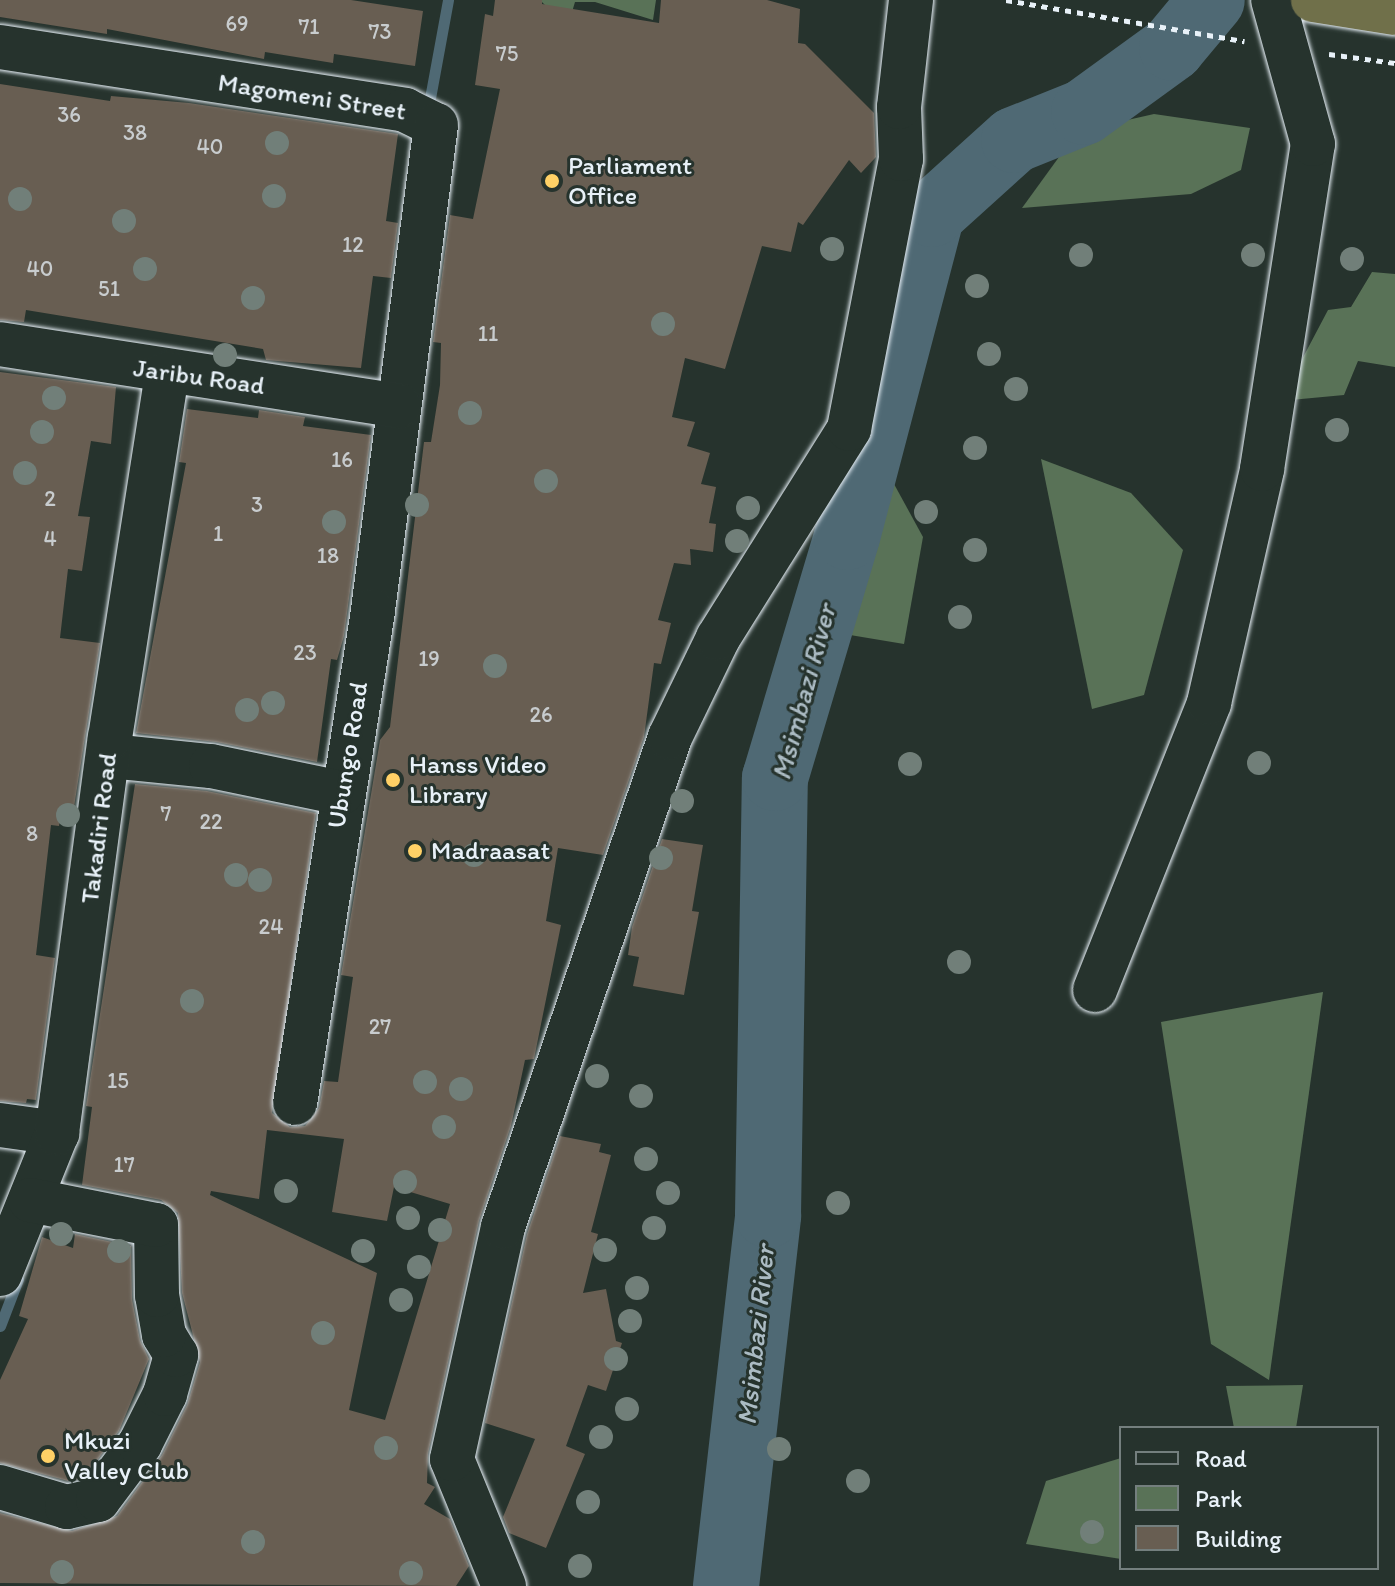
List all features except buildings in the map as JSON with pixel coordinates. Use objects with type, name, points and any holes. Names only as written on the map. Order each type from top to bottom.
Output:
[{"type":"highway","points":[[1313,0],[1395,13]]},
{"type":"street","points":[[504,1586],[452,1459],[503,1227],[670,737],[718,638],[849,429],[901,159],[899,107],[911,0]]},
{"type":"street","points":[[1095,990],[1209,703],[1262,469],[1313,144],[1273,0]]},
{"type":"street","name":"Magomeni Street","points":[[0,47],[405,110],[436,125],[399,406]]},
{"type":"street","name":"Jaribu Road","points":[[0,344],[167,373],[399,406]]},
{"type":"street","name":"Takadiri Road","points":[[0,1274],[57,1133],[167,373]]},
{"type":"street","name":"Ubungo Road","points":[[295,1103],[341,793],[373,611],[399,406]]},
{"type":"street","points":[[110,756],[211,766],[341,793]]},
{"type":"street","points":[[0,1125],[57,1133]]},
{"type":"street","points":[[0,1487],[67,1507],[98,1500],[140,1444],[165,1394],[176,1355],[164,1335],[157,1295],[156,1225],[30,1200]]},
{"type":"path","points":[[1006,0],[1257,43]]},
{"type":"green space","points":[[540,0],[656,0],[653,20],[595,2],[575,2],[572,12],[547,7]]},
{"type":"green space","points":[[1154,114],[1250,128],[1241,170],[1191,194],[1022,208],[1059,157],[1101,126]]},
{"type":"green space","points":[[1372,272],[1395,274],[1395,367],[1358,361],[1344,395],[1280,401],[1328,310],[1351,307]]},
{"type":"green space","points":[[1041,459],[1131,493],[1183,550],[1144,695],[1092,709]]},
{"type":"green space","points":[[894,484],[923,537],[904,644],[850,635]]},
{"type":"green space","points":[[1323,992],[1269,1380],[1211,1344],[1161,1022]]},
{"type":"green space","points":[[1303,1385],[1296,1426],[1234,1426],[1226,1386]]},
{"type":"green space","points":[[1119,1459],[1119,1559],[1026,1544],[1046,1481]]},
{"type":"waterway","points":[[428,109],[448,0]]},
{"type":"waterway","name":"Msimbazi River","points":[[726,1586],[768,1215],[775,778],[847,537],[932,214],[1014,140],[1084,112],[1172,48],[1212,0]]},
{"type":"waterway","points":[[0,1326],[18,1279]]},
{"type":"place","name":"Parliament Office","points":[[552,181]]},
{"type":"place","name":"Hanss Video Library","points":[[393,780]]},
{"type":"place","name":"Madraasat","points":[[415,851]]},
{"type":"place","name":"Mkuzi Valley Club","points":[[48,1456]]}]
